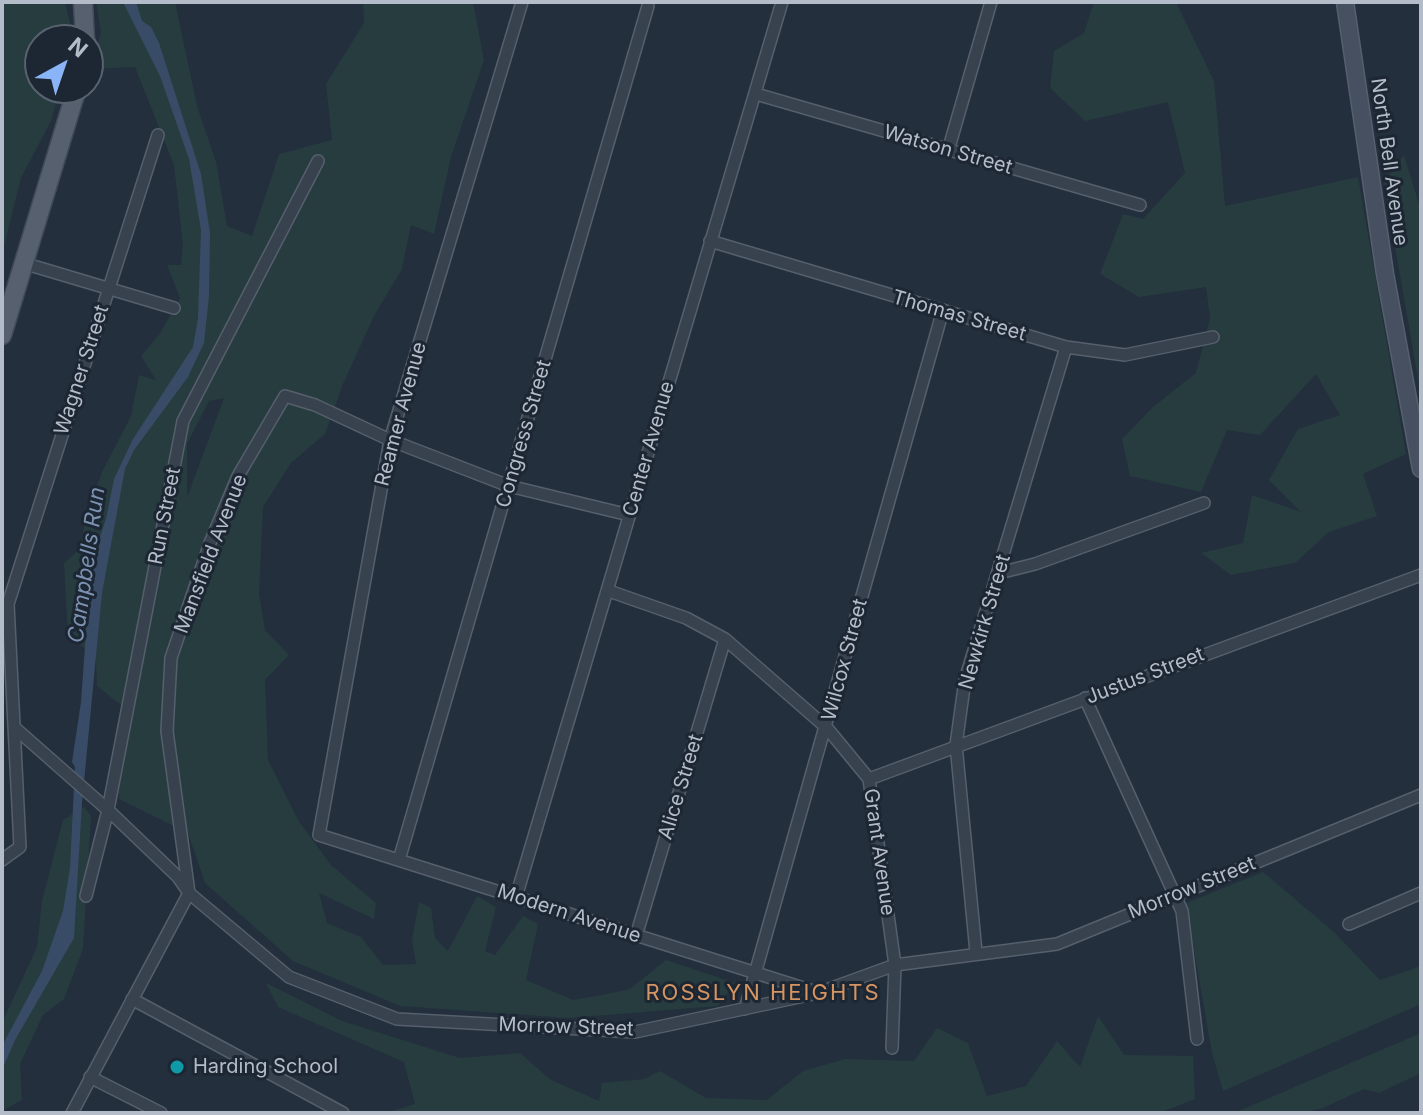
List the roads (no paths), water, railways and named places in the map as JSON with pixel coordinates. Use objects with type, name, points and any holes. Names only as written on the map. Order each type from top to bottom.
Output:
[{"type":"main road","points":[[83,2],[84,24]]},
{"type":"main road","points":[[2,335],[72,104]]},
{"type":"street","name":"Reamer Avenue","points":[[319,835],[390,440],[522,2]]},
{"type":"street","name":"Center Avenue","points":[[516,897],[782,2]]},
{"type":"street","points":[[948,151],[991,2]]},
{"type":"street","name":"North Bell Avenue","points":[[1345,2],[1385,274],[1421,469]]},
{"type":"street","name":"Congress Street","points":[[399,860],[648,6]]},
{"type":"street","name":"Watson Street","points":[[756,94],[1140,205]]},
{"type":"street","name":"Wagner Street","points":[[15,728],[8,604],[158,135]]},
{"type":"street","name":"Run Street","points":[[86,896],[108,810],[183,421],[318,161]]},
{"type":"street","name":"Thomas Street","points":[[710,241],[868,291],[1066,347],[1125,355],[1213,337]]},
{"type":"street","points":[[23,263],[107,291],[174,308]]},
{"type":"street","name":"Wilcox Street","points":[[745,1009],[943,310]]},
{"type":"street","name":"Newkirk Street","points":[[976,952],[956,745],[965,680],[1066,347]]},
{"type":"street","name":"Mansfield Avenue","points":[[189,893],[167,731],[171,658],[210,543],[238,476],[285,396],[315,405],[390,440],[509,486],[629,515]]},
{"type":"street","points":[[999,573],[1035,564],[1204,503]]},
{"type":"street","name":"Justus Street","points":[[869,779],[1421,575]]},
{"type":"street","name":"Grant Avenue","points":[[609,591],[686,618],[725,639],[827,728],[869,779],[895,965],[892,1048]]},
{"type":"street","name":"Alice Street","points":[[636,936],[725,639]]},
{"type":"street","points":[[1085,698],[1182,911],[1197,1039]]},
{"type":"street","points":[[2,860],[20,847],[15,728]]},
{"type":"street","name":"Morrow Street","points":[[15,728],[108,810],[178,877],[189,893],[289,977],[397,1019],[635,1032],[818,993],[895,965],[976,952],[1057,944],[1421,795]]},
{"type":"street","name":"Modern Avenue","points":[[319,835],[818,993]]},
{"type":"street","points":[[72,1113],[189,893]]},
{"type":"street","points":[[1349,924],[1421,893]]},
{"type":"street","points":[[132,999],[343,1113]]},
{"type":"street","points":[[90,1077],[161,1113]]},
{"type":"water","points":[[123,2],[136,2],[142,21],[151,27],[159,43],[201,174],[210,233],[209,296],[204,343],[188,377],[134,450],[125,469],[102,593],[82,803],[74,938],[15,1040],[2,1070],[2,1046],[42,971],[63,911],[70,868],[75,767],[72,762],[81,702],[91,563],[106,519],[114,479],[133,439],[193,347],[198,318],[201,230],[189,159],[160,76]]},
{"type":"place","name":"Harding School","points":[[177,1067]]},
{"type":"district","name":"ROSSLYN HEIGHTS","points":[[763,993]]},
{"type":"water label","name":"Campbells Run","points":[[87,565]]}]
